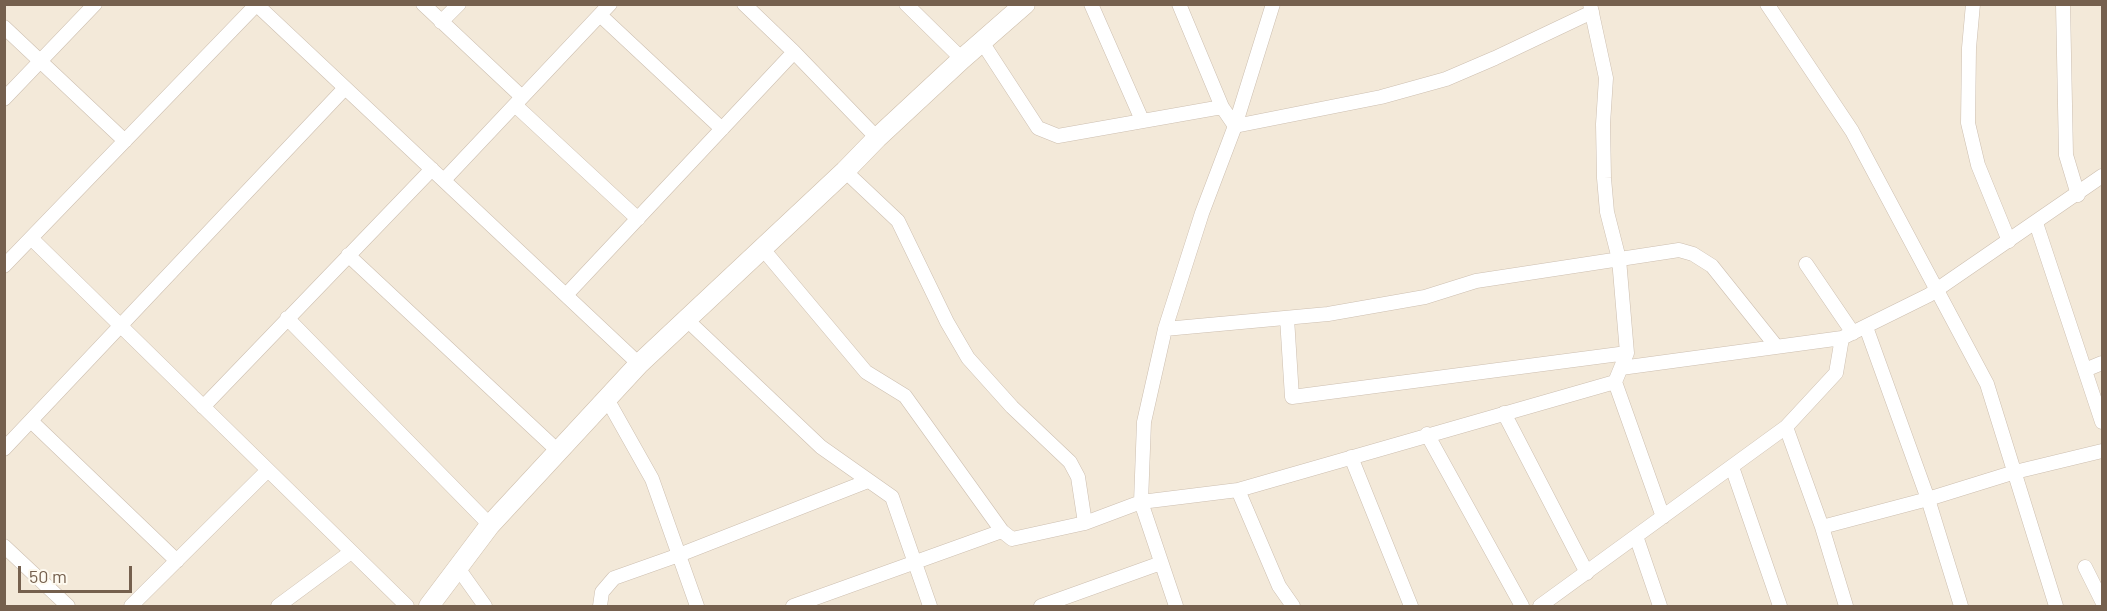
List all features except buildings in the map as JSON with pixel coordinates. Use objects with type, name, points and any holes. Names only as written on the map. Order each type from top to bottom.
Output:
[{"type":"main road","points":[[429,606],[490,525],[639,364],[962,58],[1025,4]]},
{"type":"street","points":[[4,99],[95,4]]},
{"type":"street","points":[[423,4],[638,219]]},
{"type":"street","points":[[441,22],[459,4]]},
{"type":"street","points":[[744,4],[877,138]]},
{"type":"street","points":[[906,4],[962,58]]},
{"type":"street","points":[[1091,4],[1142,120]]},
{"type":"street","points":[[1179,4],[1222,107],[1235,126]]},
{"type":"street","points":[[1176,606],[1142,502],[1144,422],[1165,329],[1202,213],[1235,126],[1273,4]]},
{"type":"street","points":[[1767,4],[1852,131],[1987,384],[2056,606]]},
{"type":"street","points":[[1973,4],[1969,48],[1968,123],[1977,165],[2009,241]]},
{"type":"street","points":[[2063,4],[2066,155],[2078,195]]},
{"type":"street","points":[[4,266],[257,5],[639,364]]},
{"type":"street","points":[[1235,126],[1381,97],[1446,79],[1495,58],[1591,8],[1606,78],[1603,124],[1604,178],[1607,212],[1619,259],[1627,353],[1615,382],[1663,517]]},
{"type":"street","points":[[444,180],[605,10],[722,129]]},
{"type":"street","points":[[4,27],[125,141]]},
{"type":"street","points":[[982,42],[1038,128],[1058,136],[1222,107]]},
{"type":"street","points":[[566,295],[794,52]]},
{"type":"street","points":[[4,449],[345,88]]},
{"type":"street","points":[[203,407],[432,169]]},
{"type":"street","points":[[845,171],[898,221],[947,322],[968,358],[1011,407],[1070,462],[1078,477],[1084,523]]},
{"type":"street","points":[[1621,368],[1776,346],[1854,332],[1929,295],[2103,176]]},
{"type":"street","points":[[2036,223],[2103,422]]},
{"type":"street","points":[[31,238],[406,606]]},
{"type":"street","points":[[762,248],[866,372],[905,396],[1002,531],[1012,539],[1084,523],[1142,502],[1238,490],[1615,382]]},
{"type":"street","points":[[1165,329],[1328,314],[1425,297],[1476,281],[1679,250],[1693,254],[1712,266],[1776,346]]},
{"type":"street","points":[[348,255],[558,451]]},
{"type":"street","points":[[1806,264],[1854,332],[1928,499],[1961,606]]},
{"type":"street","points":[[287,318],[490,525]]},
{"type":"street","points":[[1287,318],[1292,398],[1627,353]]},
{"type":"street","points":[[686,319],[821,447],[892,497],[930,606]]},
{"type":"street","points":[[1540,606],[1786,427],[1836,373],[1854,332]]},
{"type":"street","points":[[2085,370],[2103,363]]},
{"type":"street","points":[[607,399],[652,479],[697,606]]},
{"type":"street","points":[[1504,413],[1587,573]]},
{"type":"street","points":[[31,421],[177,561]]},
{"type":"street","points":[[1786,427],[1822,527],[1846,606]]},
{"type":"street","points":[[1427,434],[1521,606]]},
{"type":"street","points":[[1822,527],[1928,499],[2015,472],[2103,451]]},
{"type":"street","points":[[1351,457],[1411,606]]},
{"type":"street","points":[[1732,467],[1780,606]]},
{"type":"street","points":[[131,606],[268,470]]},
{"type":"street","points":[[600,606],[602,592],[614,578],[868,481]]},
{"type":"street","points":[[1238,490],[1279,586],[1293,606]]},
{"type":"street","points":[[793,606],[1002,531]]},
{"type":"street","points":[[1636,536],[1659,606]]},
{"type":"street","points":[[4,546],[68,606]]},
{"type":"street","points":[[278,606],[351,552]]},
{"type":"street","points":[[1041,606],[1161,563]]},
{"type":"street","points":[[2085,567],[2103,601]]},
{"type":"street","points":[[458,568],[485,606]]},
{"type":"shaded area","points":[[5,5],[2102,5],[2102,606],[5,606]]}]
